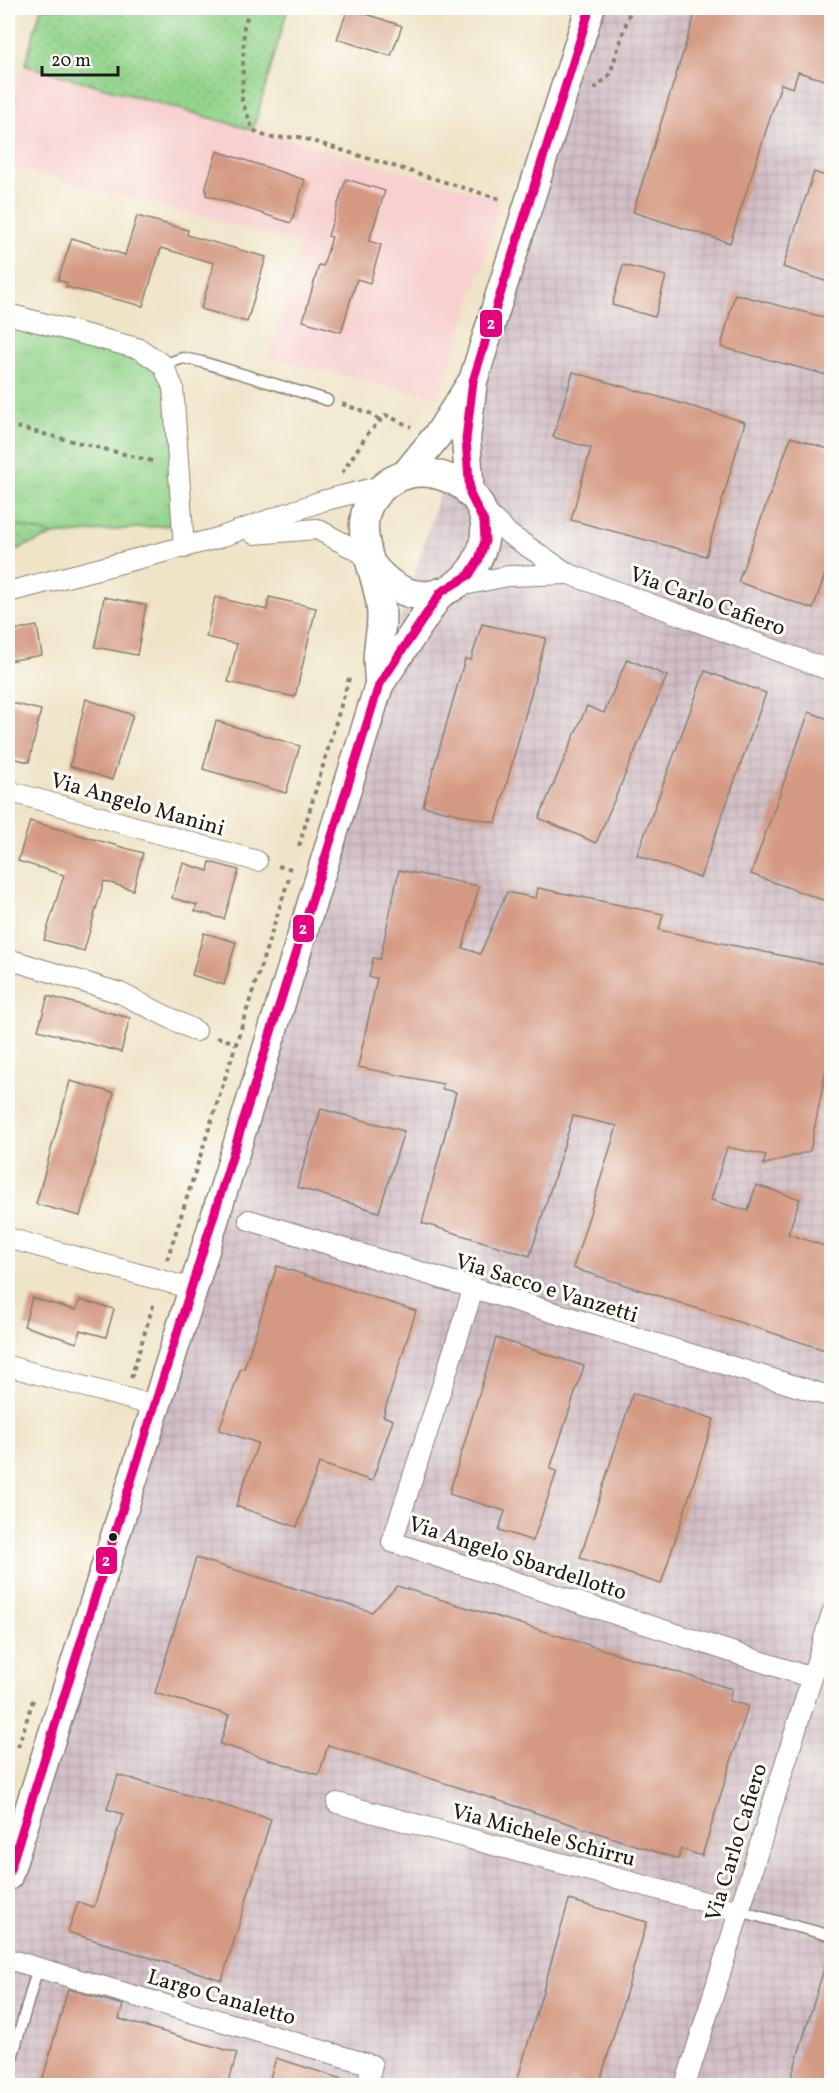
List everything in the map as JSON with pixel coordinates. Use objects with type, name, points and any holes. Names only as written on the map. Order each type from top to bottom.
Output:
[{"type":"main road","points":[[8,1876],[194,1289],[379,685],[447,590],[469,575],[479,559],[484,541],[484,522],[474,499],[466,438],[473,381],[590,8]]},
{"type":"main road","points":[[379,685],[377,654],[382,620],[364,543],[365,517],[373,500],[396,480],[440,432],[473,381]]},
{"type":"main road","points":[[396,480],[423,472],[440,475],[457,482],[474,499]]},
{"type":"main road","points":[[369,560],[381,577],[394,587],[425,595],[447,590]]},
{"type":"street","points":[[8,314],[140,349],[162,365],[172,387],[180,468],[184,548]]},
{"type":"street","points":[[8,592],[184,548],[322,501],[396,480]]},
{"type":"street","name":"Via Carlo Cafiero","points":[[474,499],[510,535],[569,574],[831,671]]},
{"type":"street","points":[[218,538],[317,529],[369,560]]},
{"type":"street","name":"Via Carlo Cafiero","points":[[447,590],[508,576],[569,574]]},
{"type":"street","name":"Via Angelo Manini","points":[[8,791],[257,861]]},
{"type":"street","points":[[8,959],[120,993],[196,1031]]},
{"type":"street","name":"Via Sacco e Vanzetti","points":[[249,1220],[831,1397]]},
{"type":"street","points":[[8,1238],[194,1289]]},
{"type":"street","name":"Via Angelo Sbardellotto","points":[[473,1290],[392,1542],[812,1678]]},
{"type":"street","points":[[8,1366],[156,1406]]},
{"type":"street","name":"Via Carlo Cafiero","points":[[686,2085],[831,1613]]},
{"type":"street","name":"Via Michele Schirru","points":[[337,1803],[739,1911]]},
{"type":"street","name":"Largo Canaletto","points":[[8,1959],[372,2065],[367,2085]]},
{"type":"lane","points":[[162,365],[183,358],[202,362],[327,400]]},
{"type":"lane","points":[[739,1911],[831,1936]]},
{"type":"lane","points":[[8,2072],[38,1967]]},
{"type":"path","points":[[250,8],[244,26],[242,100],[254,130],[269,138],[299,137],[500,199]]},
{"type":"path","points":[[497,210],[504,188]]},
{"type":"path","points":[[327,400],[372,414],[380,421]]},
{"type":"path","points":[[322,501],[368,433],[386,416],[415,429]]},
{"type":"path","points":[[8,425],[180,468]]},
{"type":"path","points":[[298,847],[352,667]]},
{"type":"path","points":[[125,1398],[295,858]]},
{"type":"path","points":[[17,1750],[36,1688]]},
{"type":"shaded area","points":[[590,8],[831,8],[831,2085],[8,2086],[8,1877],[193,1289]]},
{"type":"shaded area","points":[[25,65],[500,199],[483,266],[439,398],[269,358],[300,243],[8,166],[8,112]]},
{"type":"green space","points":[[41,8],[288,8],[253,130],[25,65]]},
{"type":"green space","points":[[8,314],[163,365],[184,524],[54,535],[8,523]]},
{"type":"green space","points":[[8,523],[54,535],[8,553]]},
{"type":"building","points":[[348,8],[402,26],[391,56],[337,39]]},
{"type":"building","points":[[697,8],[831,8],[831,82],[798,72],[793,88],[781,84],[730,243],[633,212]]},
{"type":"building","points":[[217,151],[305,180],[291,223],[206,195],[206,186]]},
{"type":"building","points":[[814,172],[831,178],[831,283],[783,267]]},
{"type":"building","points":[[346,179],[385,191],[369,241],[381,245],[370,283],[357,279],[341,332],[303,321],[319,265],[323,266],[332,237],[328,236]]},
{"type":"building","points":[[137,216],[188,230],[187,235],[266,257],[247,322],[201,309],[214,263],[161,248],[143,306],[66,287],[67,283],[58,280],[72,238],[125,255]]},
{"type":"building","points":[[623,265],[666,276],[655,317],[612,305]]},
{"type":"building","points":[[735,294],[831,319],[831,376],[721,347]]},
{"type":"building","points":[[573,372],[745,422],[706,556],[571,520],[591,448],[553,437]]},
{"type":"building","points":[[791,437],[831,450],[831,557],[813,609],[738,582]]},
{"type":"building","points":[[104,597],[146,605],[137,655],[95,647]]},
{"type":"building","points":[[215,597],[267,610],[269,597],[316,608],[295,697],[228,682],[237,644],[206,637]]},
{"type":"building","points":[[482,624],[546,638],[496,823],[423,806],[465,659],[471,660]]},
{"type":"building","points":[[37,626],[42,655],[8,661],[8,631]]},
{"type":"building","points":[[627,659],[667,676],[596,843],[539,818],[587,706],[604,713]]},
{"type":"building","points":[[705,671],[766,693],[700,878],[637,855]]},
{"type":"building","points":[[86,699],[133,715],[112,780],[70,766]]},
{"type":"building","points":[[8,702],[41,710],[29,762],[8,757]]},
{"type":"building","points":[[809,712],[831,720],[831,877],[823,900],[751,874]]},
{"type":"building","points":[[216,721],[300,746],[286,793],[203,769]]},
{"type":"building","points":[[30,821],[143,853],[133,890],[104,881],[84,951],[44,940],[64,875],[18,861]]},
{"type":"building","points":[[210,862],[239,870],[224,919],[195,911],[197,905],[172,898],[183,863],[208,871]]},
{"type":"building","points":[[399,870],[479,886],[463,948],[480,954],[507,892],[536,898],[538,888],[663,914],[659,930],[827,965],[831,971],[831,1045],[810,1151],[763,1165],[766,1155],[727,1147],[711,1200],[748,1211],[756,1185],[800,1199],[788,1234],[831,1248],[831,1352],[573,1268],[617,1126],[573,1116],[530,1256],[422,1223],[456,1092],[442,1089],[443,1084],[358,1067],[377,978],[369,977],[373,958],[380,959]]},
{"type":"building","points":[[204,933],[236,942],[224,985],[192,975]]},
{"type":"building","points":[[48,996],[130,1018],[121,1052],[38,1030]]},
{"type":"building","points":[[70,1081],[114,1093],[80,1216],[36,1204]]},
{"type":"building","points":[[321,1109],[404,1131],[379,1212],[297,1187]]},
{"type":"building","points":[[277,1266],[416,1311],[383,1416],[393,1420],[372,1481],[319,1463],[297,1527],[236,1506],[258,1443],[219,1430],[241,1368],[244,1369]]},
{"type":"building","points":[[32,1298],[76,1310],[80,1300],[114,1309],[106,1337],[80,1330],[77,1343],[24,1326]]},
{"type":"building","points":[[496,1338],[584,1366],[550,1469],[557,1471],[533,1541],[499,1530],[505,1511],[449,1494]]},
{"type":"building","points":[[633,1393],[714,1419],[661,1584],[580,1558]]},
{"type":"building","points":[[196,1558],[372,1612],[397,1586],[732,1689],[729,1701],[748,1706],[702,1856],[681,1849],[678,1859],[328,1745],[319,1775],[220,1744],[229,1715],[155,1693]]},
{"type":"building","points":[[118,1775],[271,1819],[222,1980],[68,1932],[78,1902],[94,1907],[123,1814],[107,1809]]},
{"type":"building","points":[[569,1900],[647,1922],[599,2085],[571,2079],[569,2085],[516,2085]]},
{"type":"building","points":[[826,1962],[831,1963],[831,2085],[789,2085]]},
{"type":"building","points":[[68,1989],[123,2005],[119,2019],[237,2053],[228,2085],[41,2085]]},
{"type":"building","points":[[276,2058],[349,2081],[348,2085],[268,2085]]},
{"type":"transit line","name":"2","points":[[8,1876],[379,685],[441,592],[469,575],[479,559],[485,541],[484,522],[470,494],[466,439],[473,381],[590,8]]}]
